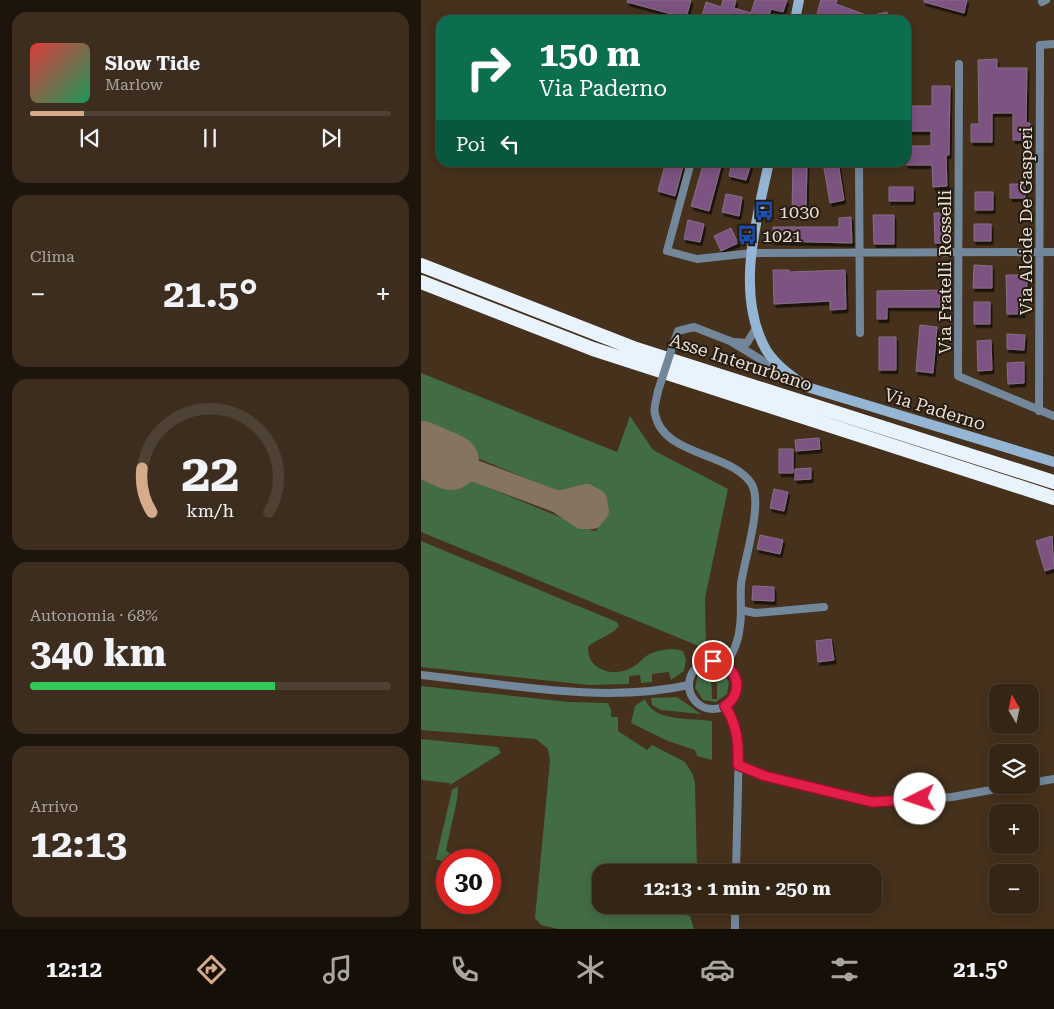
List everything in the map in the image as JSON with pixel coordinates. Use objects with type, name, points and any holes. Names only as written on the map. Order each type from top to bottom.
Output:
[{"type":"highway","name":"Asse Interurbano","points":[[421,265],[636,349],[1054,482]]},
{"type":"highway","name":"Asse Interurbano","points":[[421,282],[593,349],[1054,498]]},
{"type":"street","points":[[796,15],[799,0]]},
{"type":"street","name":"Via Alcide De Gasperi","points":[[1039,411],[1040,45],[1054,44]]},
{"type":"street","name":"Via Fratelli Rosselli","points":[[959,64],[958,376],[1054,416]]},
{"type":"street","points":[[690,167],[667,251],[697,259],[752,253],[1054,252]]},
{"type":"street","name":"Via Paderno","points":[[768,167],[752,253],[751,294],[756,328],[763,346],[788,375],[807,387]]},
{"type":"street","points":[[859,167],[860,333]]},
{"type":"street","name":"Via Paderno","points":[[725,665],[735,646],[740,626],[741,586],[756,513],[756,493],[751,482],[740,472],[678,443],[661,430],[654,413],[658,391],[678,332],[694,327],[729,341],[760,359],[784,378],[807,387],[1054,462]]},
{"type":"street","points":[[747,343],[756,328]]},
{"type":"street","name":"Via Paderno","points":[[729,341],[763,346]]},
{"type":"street","points":[[760,359],[773,357]]},
{"type":"street","points":[[741,610],[755,612],[824,606]]},
{"type":"street","points":[[713,661],[725,665],[733,671],[737,685],[733,700],[725,706],[713,710],[703,708],[693,699],[689,685],[693,672],[701,664],[713,661]]},
{"type":"street","points":[[421,675],[576,691],[647,691],[689,685]]},
{"type":"street","points":[[725,706],[734,721],[737,734],[736,864]]},
{"type":"street","points":[[738,765],[765,776],[872,802],[952,797],[989,790]]},
{"type":"street","points":[[1039,782],[1054,779]]},
{"type":"street","points":[[735,914],[735,929]]},
{"type":"green space","points":[[421,373],[617,452],[630,416],[653,450],[728,489],[705,598],[706,649],[421,532],[421,460],[594,531],[597,530],[605,505],[603,495],[592,486],[580,487],[570,495],[565,494],[421,435]]},
{"type":"green space","points":[[421,541],[617,622],[619,626],[615,630],[588,647],[592,662],[603,670],[618,672],[626,670],[636,665],[649,654],[671,649],[683,651],[686,660],[684,671],[671,680],[669,672],[652,674],[652,682],[641,683],[640,675],[629,676],[629,684],[589,685],[421,667]]},
{"type":"green space","points":[[709,668],[722,671],[729,682],[727,694],[716,702],[703,700],[695,688],[698,675]],"holes":[[[711,670],[717,670],[717,699],[712,699]]]},
{"type":"green space","points":[[421,686],[569,702],[608,703],[611,717],[618,717],[618,731],[647,750],[652,745],[685,762],[693,775],[695,784],[697,864],[592,864],[592,914],[686,914],[690,916],[694,929],[558,929],[541,925],[535,918],[550,761],[548,749],[536,739],[421,730]]},
{"type":"green space","points":[[677,697],[701,714],[661,710],[652,705],[651,698]]},
{"type":"green space","points":[[645,699],[656,712],[664,715],[674,718],[712,721],[712,760],[697,756],[695,750],[668,741],[631,723],[635,706]]},
{"type":"green space","points":[[421,739],[498,747],[501,753],[450,785],[450,783],[421,780]]},
{"type":"green space","points":[[458,786],[457,800],[446,849],[438,849],[452,790]]},
{"type":"building","points":[[628,0],[691,0],[687,15],[675,15],[627,2]]},
{"type":"building","points":[[723,0],[736,0],[734,8],[751,13],[755,0],[787,0],[783,12],[771,9],[769,15],[702,15],[706,2],[721,7]]},
{"type":"building","points":[[821,0],[837,0],[836,4],[866,15],[820,15],[817,14]]},
{"type":"building","points":[[924,0],[967,0],[964,13],[924,2]]},
{"type":"building","points":[[887,12],[888,15],[874,15]]},
{"type":"building","points":[[997,59],[997,68],[1027,68],[1026,123],[1030,123],[1030,140],[1013,140],[1013,113],[992,113],[992,142],[971,142],[971,124],[979,124],[978,60]]},
{"type":"building","points":[[932,86],[950,86],[949,155],[946,155],[947,186],[933,187],[932,165],[911,165],[911,146],[931,146],[931,131],[911,131],[911,106],[932,106]]},
{"type":"building","points":[[665,167],[683,167],[675,196],[658,191]]},
{"type":"building","points":[[703,167],[721,167],[709,211],[691,206]]},
{"type":"building","points":[[731,167],[750,167],[746,180],[729,176]]},
{"type":"building","points":[[793,167],[807,167],[806,211],[792,211]]},
{"type":"building","points":[[824,167],[839,167],[844,200],[830,203]]},
{"type":"building","points":[[1010,184],[1025,184],[1025,198],[1010,198]]},
{"type":"building","points":[[889,187],[913,187],[913,201],[889,201]]},
{"type":"building","points":[[975,192],[993,192],[993,210],[975,210]]},
{"type":"building","points":[[726,194],[742,197],[739,216],[722,212]]},
{"type":"building","points":[[934,213],[948,213],[949,243],[935,243]]},
{"type":"building","points":[[873,215],[894,215],[894,244],[874,244]]},
{"type":"building","points":[[851,217],[852,243],[773,241],[773,227],[839,227],[839,218]]},
{"type":"building","points":[[688,220],[704,224],[700,242],[684,239]]},
{"type":"building","points":[[974,224],[991,224],[991,241],[974,241]]},
{"type":"building","points":[[731,228],[738,243],[721,251],[714,236]]},
{"type":"building","points":[[974,265],[992,266],[992,288],[973,288]]},
{"type":"building","points":[[773,270],[789,270],[789,272],[845,270],[846,309],[830,310],[830,301],[774,304]]},
{"type":"building","points":[[1006,275],[1027,275],[1027,289],[1021,289],[1023,314],[1007,314]]},
{"type":"building","points":[[946,290],[946,307],[887,307],[887,319],[877,319],[877,291]]},
{"type":"building","points":[[974,302],[990,302],[990,324],[974,324]]},
{"type":"building","points":[[920,325],[937,327],[933,373],[916,371]]},
{"type":"building","points":[[1007,334],[1025,335],[1024,350],[1007,349]]},
{"type":"building","points":[[879,337],[896,337],[896,370],[879,370]]},
{"type":"building","points":[[991,340],[992,370],[978,371],[977,341]]},
{"type":"building","points":[[1024,362],[1024,383],[1008,384],[1007,363]]},
{"type":"building","points":[[819,438],[820,449],[796,451],[795,440]]},
{"type":"building","points":[[779,449],[793,449],[793,473],[779,473]]},
{"type":"building","points":[[811,468],[811,479],[795,480],[795,469]]},
{"type":"building","points":[[774,489],[788,492],[784,511],[770,508]]},
{"type":"building","points":[[760,535],[783,540],[780,554],[757,549]]},
{"type":"building","points":[[1052,536],[1054,568],[1045,571],[1036,541]]},
{"type":"building","points":[[753,586],[774,587],[774,601],[752,600]]},
{"type":"building","points":[[831,639],[834,660],[818,662],[816,641]]},
{"type":"taxiway","points":[[451,462],[558,502],[582,518],[592,518],[598,511],[596,500],[587,495],[558,502]]},
{"type":"runway","points":[[421,449],[451,462]]},
{"type":"place","name":"1030","points":[[764,211]]},
{"type":"place","name":"1021","points":[[747,235]]},
{"type":"route","points":[[713,661],[721,662],[727,666],[733,671],[736,678],[736,693],[733,700],[725,706],[734,721],[737,734],[739,744],[738,765],[765,776],[872,802],[920,799]]}]
